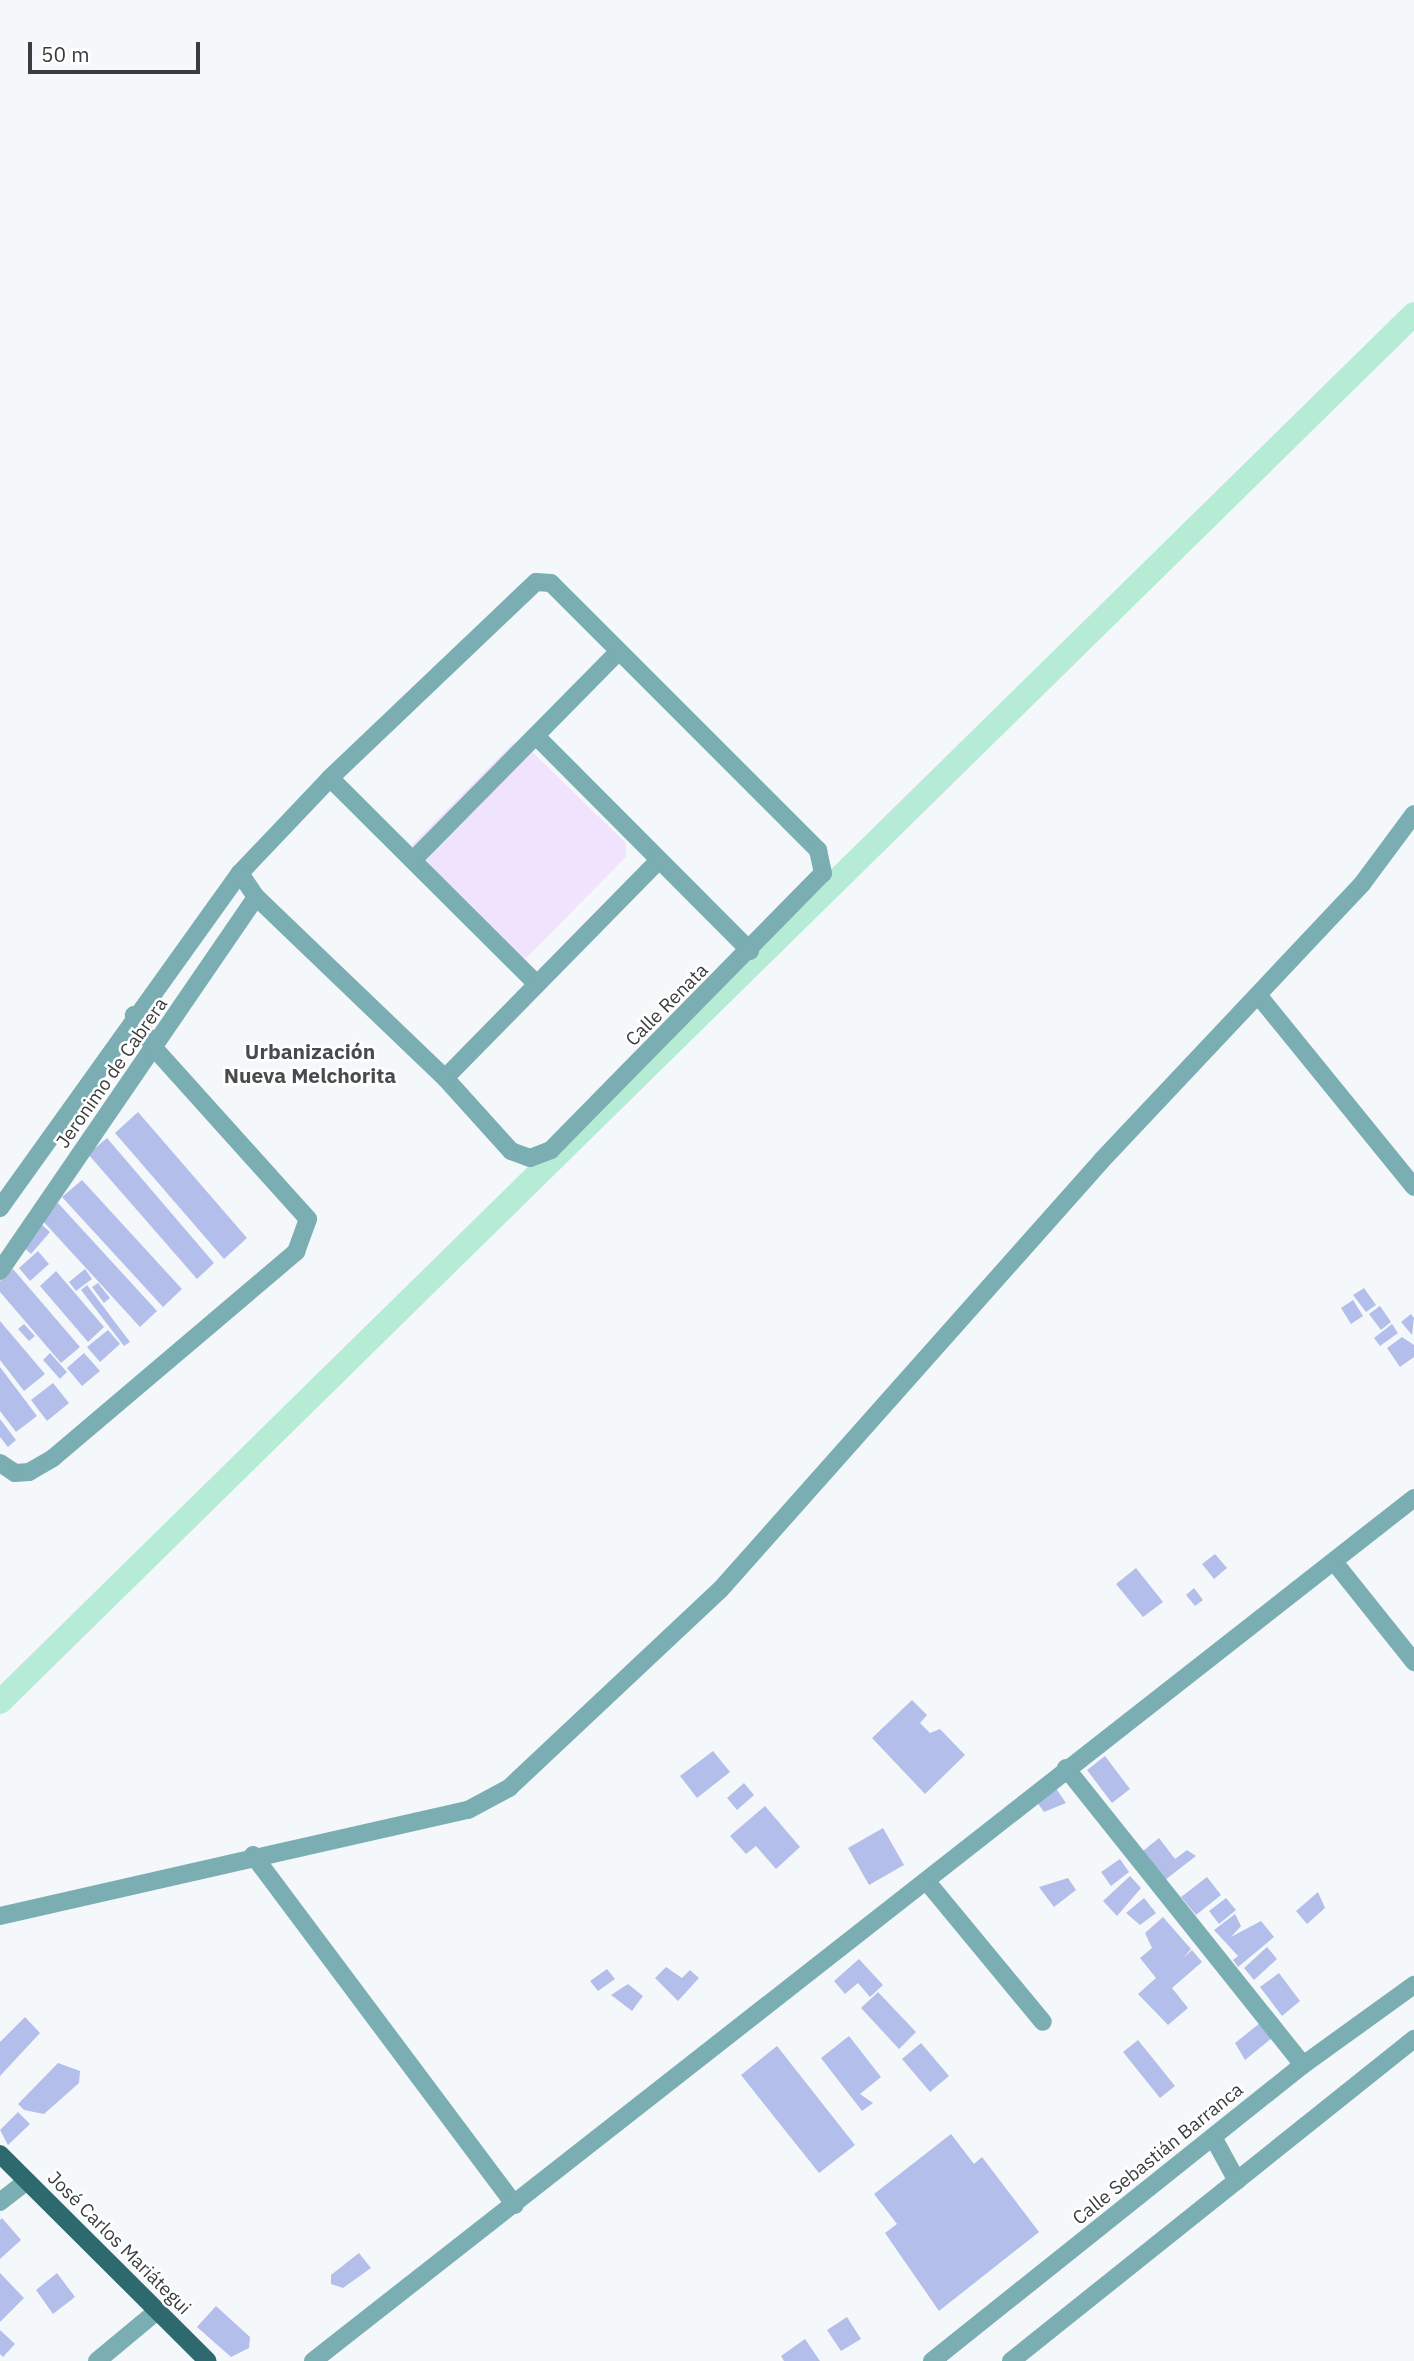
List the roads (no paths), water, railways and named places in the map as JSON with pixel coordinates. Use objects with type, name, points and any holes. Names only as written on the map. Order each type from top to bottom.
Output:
[{"type":"main road","name":"José Carlos Mariátegui","points":[[0,2154],[208,2361]]},
{"type":"street","points":[[0,1208],[134,1015],[240,873],[330,778],[536,582],[551,583],[617,653],[537,737],[413,859]]},
{"type":"street","name":"Calle Renata","points":[[445,1078],[512,1152],[530,1158],[551,1150],[817,883],[823,873],[818,850],[617,653]]},
{"type":"street","points":[[537,737],[656,863],[750,951]]},
{"type":"street","points":[[330,778],[536,982]]},
{"type":"street","points":[[0,1916],[253,1855],[468,1810],[509,1788],[720,1590],[1258,995],[1362,884],[1414,814]]},
{"type":"street","points":[[240,873],[256,897],[445,1078],[536,982],[656,863]]},
{"type":"street","name":"Jeronimo de Cabrera","points":[[0,1271],[155,1049],[256,897]]},
{"type":"street","points":[[1258,995],[1414,1187]]},
{"type":"street","points":[[0,1463],[15,1474],[29,1472],[53,1458],[296,1252],[309,1219],[301,1203],[155,1049],[134,1015]]},
{"type":"street","points":[[313,2361],[928,1883],[1066,1768],[1335,1563],[1414,1498]]},
{"type":"street","points":[[1335,1563],[1414,1661]]},
{"type":"street","points":[[1066,1768],[1303,2065]]},
{"type":"street","points":[[253,1855],[515,2205]]},
{"type":"street","points":[[928,1883],[1043,2022]]},
{"type":"street","name":"Calle Sebastián Barranca","points":[[932,2361],[1303,2065],[1414,1985]]},
{"type":"street","points":[[1012,2361],[1414,2039]]},
{"type":"street","points":[[1213,2137],[1237,2181]]},
{"type":"street","points":[[0,2202],[27,2181]]},
{"type":"street","points":[[97,2361],[157,2311]]},
{"type":"waterway","points":[[0,1702],[1414,314]]},
{"type":"district","name":"Urbanización Nueva Melchorita","points":[[310,1063]]}]
